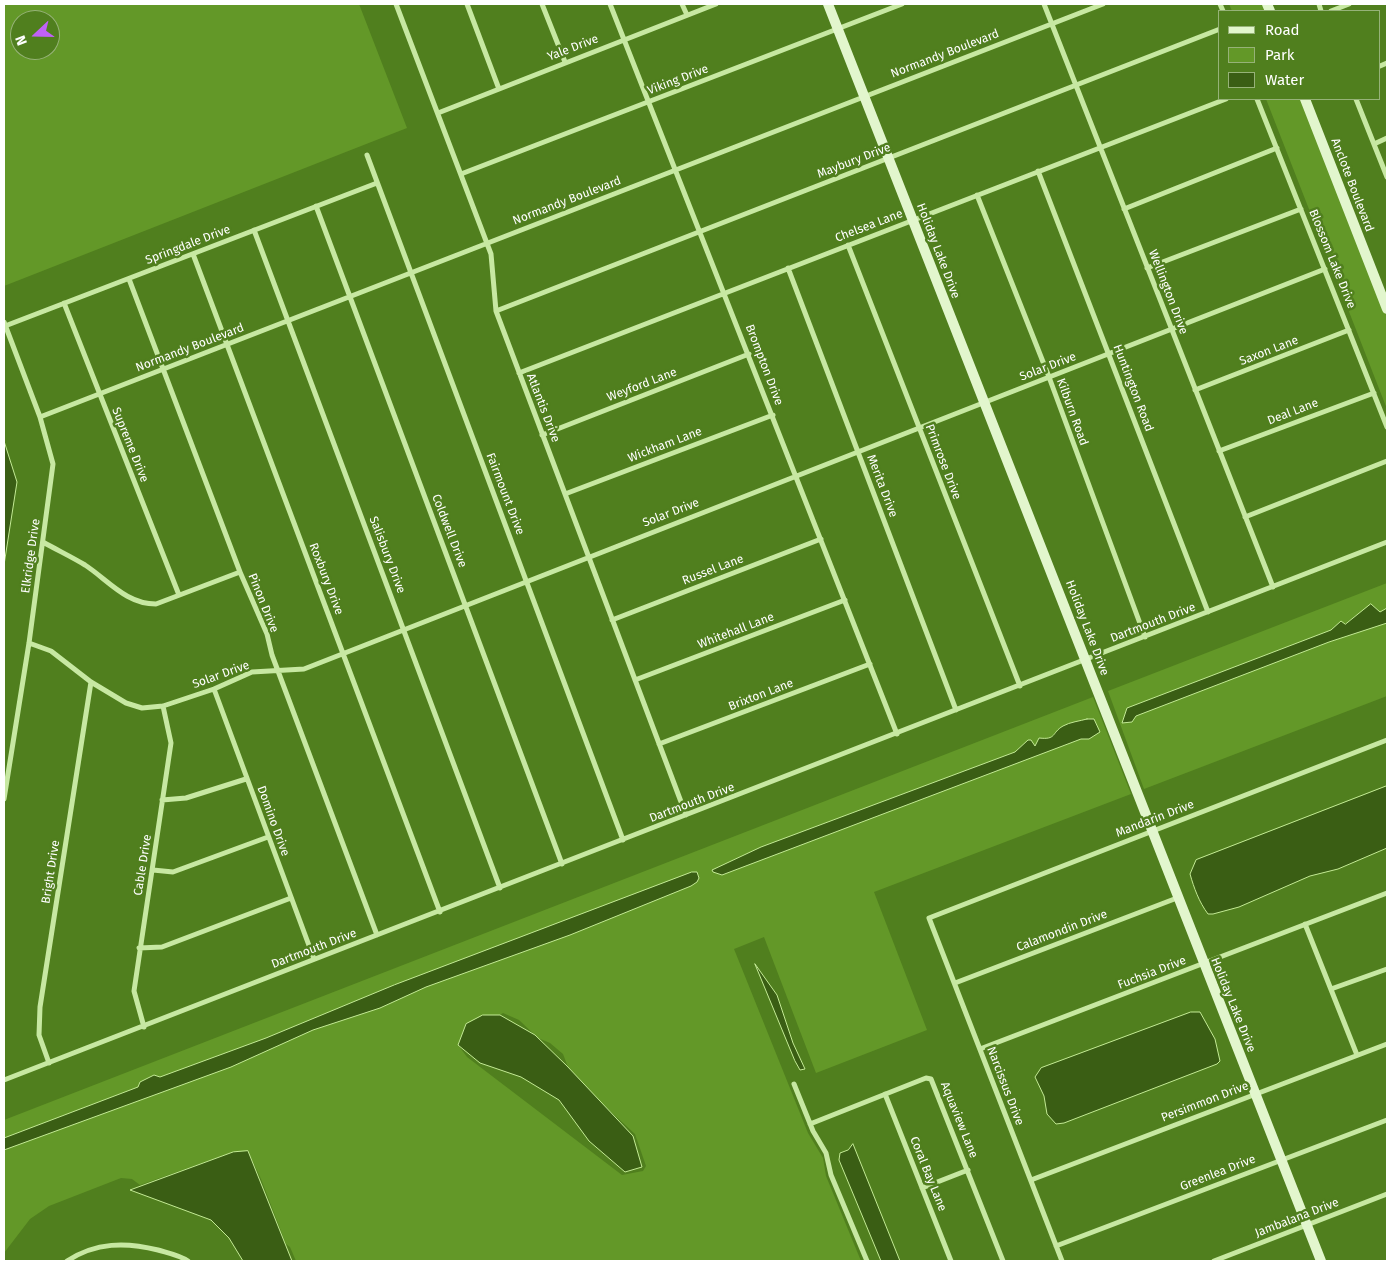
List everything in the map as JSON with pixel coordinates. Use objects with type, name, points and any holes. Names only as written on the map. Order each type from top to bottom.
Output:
[{"type":"street","name":"Atlantis Drive","points":[[396,4],[491,254],[496,310],[686,815]]},
{"type":"street","points":[[467,4],[499,88]]},
{"type":"street","points":[[542,4],[565,62]]},
{"type":"street","name":"Brompton Drive","points":[[610,4],[647,102],[677,169],[897,734]]},
{"type":"street","points":[[682,4],[687,15]]},
{"type":"street","name":"Yale Drive","points":[[438,113],[716,4]]},
{"type":"street","name":"Holiday Lake Drive","points":[[828,4],[1086,660],[1177,898],[1321,1261]]},
{"type":"street","name":"Viking Drive","points":[[461,174],[902,4]]},
{"type":"street","name":"Wellington Drive","points":[[1044,4],[1273,587]]},
{"type":"street","name":"Normandy Boulevard","points":[[40,417],[1102,4]]},
{"type":"street","points":[[1334,10],[1349,4]]},
{"type":"street","name":"Maybury Drive","points":[[496,310],[1218,31]]},
{"type":"street","name":"Chelsea Lane","points":[[519,373],[1223,100]]},
{"type":"street","name":"Blossom Lake Drive","points":[[1257,100],[1387,427]]},
{"type":"street","name":"Anclote Boulevard","points":[[1304,100],[1387,309]]},
{"type":"street","points":[[1356,100],[1387,177]]},
{"type":"street","points":[[1374,144],[1387,138]]},
{"type":"street","points":[[1124,209],[1277,148]]},
{"type":"street","name":"Fairmount Drive","points":[[367,155],[623,840]]},
{"type":"street","name":"Huntington Road","points":[[1038,171],[1208,612]]},
{"type":"street","name":"Springdale Drive","points":[[4,324],[64,303],[377,183]]},
{"type":"street","name":"Kilburn Road","points":[[977,195],[1049,378],[1145,637]]},
{"type":"street","name":"Coldwell Drive","points":[[316,206],[562,864]]},
{"type":"street","points":[[1148,268],[1301,209]]},
{"type":"street","name":"Salisbury Drive","points":[[254,230],[500,888]]},
{"type":"street","name":"Primrose Drive","points":[[848,245],[1020,686]]},
{"type":"street","name":"Roxbury Drive","points":[[193,254],[440,912]]},
{"type":"street","name":"Merita Drive","points":[[788,268],[956,710]]},
{"type":"street","name":"Solar Drive","points":[[29,643],[51,651],[90,682],[126,703],[142,708],[162,706],[214,689],[252,672],[304,668],[1325,269]]},
{"type":"street","name":"Pinon Drive","points":[[129,278],[252,604],[261,619],[278,671],[377,935]]},
{"type":"street","name":"Supreme Drive","points":[[64,303],[179,595]]},
{"type":"street","name":"Elkridge Drive","points":[[4,324],[40,417],[53,464],[29,643],[4,799]]},
{"type":"street","name":"Saxon Lane","points":[[1195,390],[1349,330]]},
{"type":"street","name":"Weyford Lane","points":[[542,435],[749,354]]},
{"type":"street","name":"Deal Lane","points":[[1219,451],[1374,393]]},
{"type":"street","name":"Wickham Lane","points":[[565,494],[773,415]]},
{"type":"street","points":[[1245,517],[1387,461]]},
{"type":"street","name":"Russel Lane","points":[[612,620],[821,539]]},
{"type":"street","points":[[43,542],[85,566],[128,598],[147,604],[156,604],[240,572]]},
{"type":"street","name":"Dartmouth Drive","points":[[4,1080],[144,1028],[314,959],[440,912],[1387,542]]},
{"type":"street","name":"Whitehall Lane","points":[[635,680],[845,600]]},
{"type":"street","name":"Brixton Lane","points":[[659,744],[870,664]]},
{"type":"street","name":"Bright Drive","points":[[49,1063],[39,1035],[40,1007],[90,682]]},
{"type":"street","name":"Domino Drive","points":[[214,689],[314,959]]},
{"type":"street","name":"Cable Drive","points":[[144,1028],[134,992],[139,948],[153,870],[171,743],[162,706]]},
{"type":"street","name":"Mandarin Drive","points":[[929,918],[1387,740]]},
{"type":"street","points":[[162,800],[186,798],[246,778]]},
{"type":"street","points":[[153,870],[173,872],[268,837]]},
{"type":"street","name":"Fuchsia Drive","points":[[980,1049],[1387,893]]},
{"type":"street","points":[[139,948],[162,947],[290,898]]},
{"type":"street","name":"Calamondin Drive","points":[[955,984],[1177,898]]},
{"type":"street","name":"Narcissus Drive","points":[[929,918],[1062,1261]]},
{"type":"street","points":[[1305,924],[1357,1055]]},
{"type":"street","points":[[1330,990],[1387,968]]},
{"type":"street","name":"Persimmon Drive","points":[[1030,1180],[1254,1093],[1387,1044]]},
{"type":"street","name":"Aquaview Lane","points":[[810,1124],[926,1078],[932,1080],[1003,1261]]},
{"type":"street","points":[[794,1084],[810,1124],[826,1153],[831,1175],[867,1261]]},
{"type":"street","name":"Coral Bay Lane","points":[[885,1094],[951,1261]]},
{"type":"street","name":"Greenlea Drive","points":[[1056,1246],[1387,1120]]},
{"type":"street","points":[[922,1188],[968,1170]]},
{"type":"street","name":"Jambalana Drive","points":[[1214,1261],[1387,1194]]},
{"type":"street","points":[[67,1261],[88,1250],[124,1244],[169,1253],[188,1261]]},
{"type":"green space","points":[[4,4],[359,4],[407,128],[4,286]]},
{"type":"green space","points":[[1229,4],[1264,4],[1267,10],[1232,10]]},
{"type":"green space","points":[[1266,100],[1301,100],[1387,317],[1387,409]]},
{"type":"green space","points":[[1387,583],[1387,696],[1144,789],[1108,691]]},
{"type":"green space","points":[[1093,697],[1131,794],[874,892],[927,1030],[816,1073],[764,937],[734,949],[808,1133],[823,1158],[826,1176],[861,1261],[296,1261],[290,1247],[286,1244],[248,1151],[233,1152],[140,1185],[132,1179],[121,1178],[49,1206],[30,1219],[4,1253],[4,1120]],"holes":[[[503,1013],[519,1020],[538,1038],[550,1043],[563,1054],[571,1075],[635,1134],[646,1166],[643,1171],[622,1175],[467,1057],[458,1045],[483,1015],[500,1015]]]},
{"type":"water","points":[[4,441],[17,482],[4,565]]},
{"type":"water","points":[[1371,604],[1380,612],[1387,608],[1387,623],[1329,642],[1136,716],[1132,722],[1122,723],[1127,708],[1331,630],[1341,621],[1345,624]]},
{"type":"water","points":[[1087,719],[1094,719],[1100,732],[1089,739],[1081,739],[722,875],[712,870],[761,847],[1015,752],[1028,740],[1031,740],[1035,746],[1039,738],[1049,738],[1063,726]]},
{"type":"water","points":[[1387,786],[1387,848],[1338,869],[1310,876],[1239,907],[1208,914],[1197,895],[1190,874],[1196,860]]},
{"type":"water","points":[[692,872],[697,872],[699,878],[691,886],[570,935],[426,987],[380,1008],[313,1030],[231,1067],[4,1150],[4,1138],[138,1087],[140,1082],[154,1075],[160,1077],[266,1038],[394,985]]},
{"type":"water","points":[[755,964],[777,995],[793,1043],[805,1069],[800,1070],[795,1061]]},
{"type":"water","points":[[1191,1012],[1200,1012],[1215,1039],[1220,1061],[1217,1064],[1064,1123],[1056,1124],[1047,1114],[1044,1096],[1035,1077],[1041,1068]]},
{"type":"water","points":[[483,1015],[500,1015],[535,1035],[633,1136],[642,1167],[625,1172],[589,1141],[559,1100],[521,1077],[480,1063],[458,1045],[466,1024]]},
{"type":"water","points":[[853,1144],[900,1261],[881,1261],[839,1160],[840,1153],[848,1150]]},
{"type":"water","points":[[248,1151],[292,1261],[243,1261],[229,1238],[211,1220],[130,1190],[233,1152]]}]
